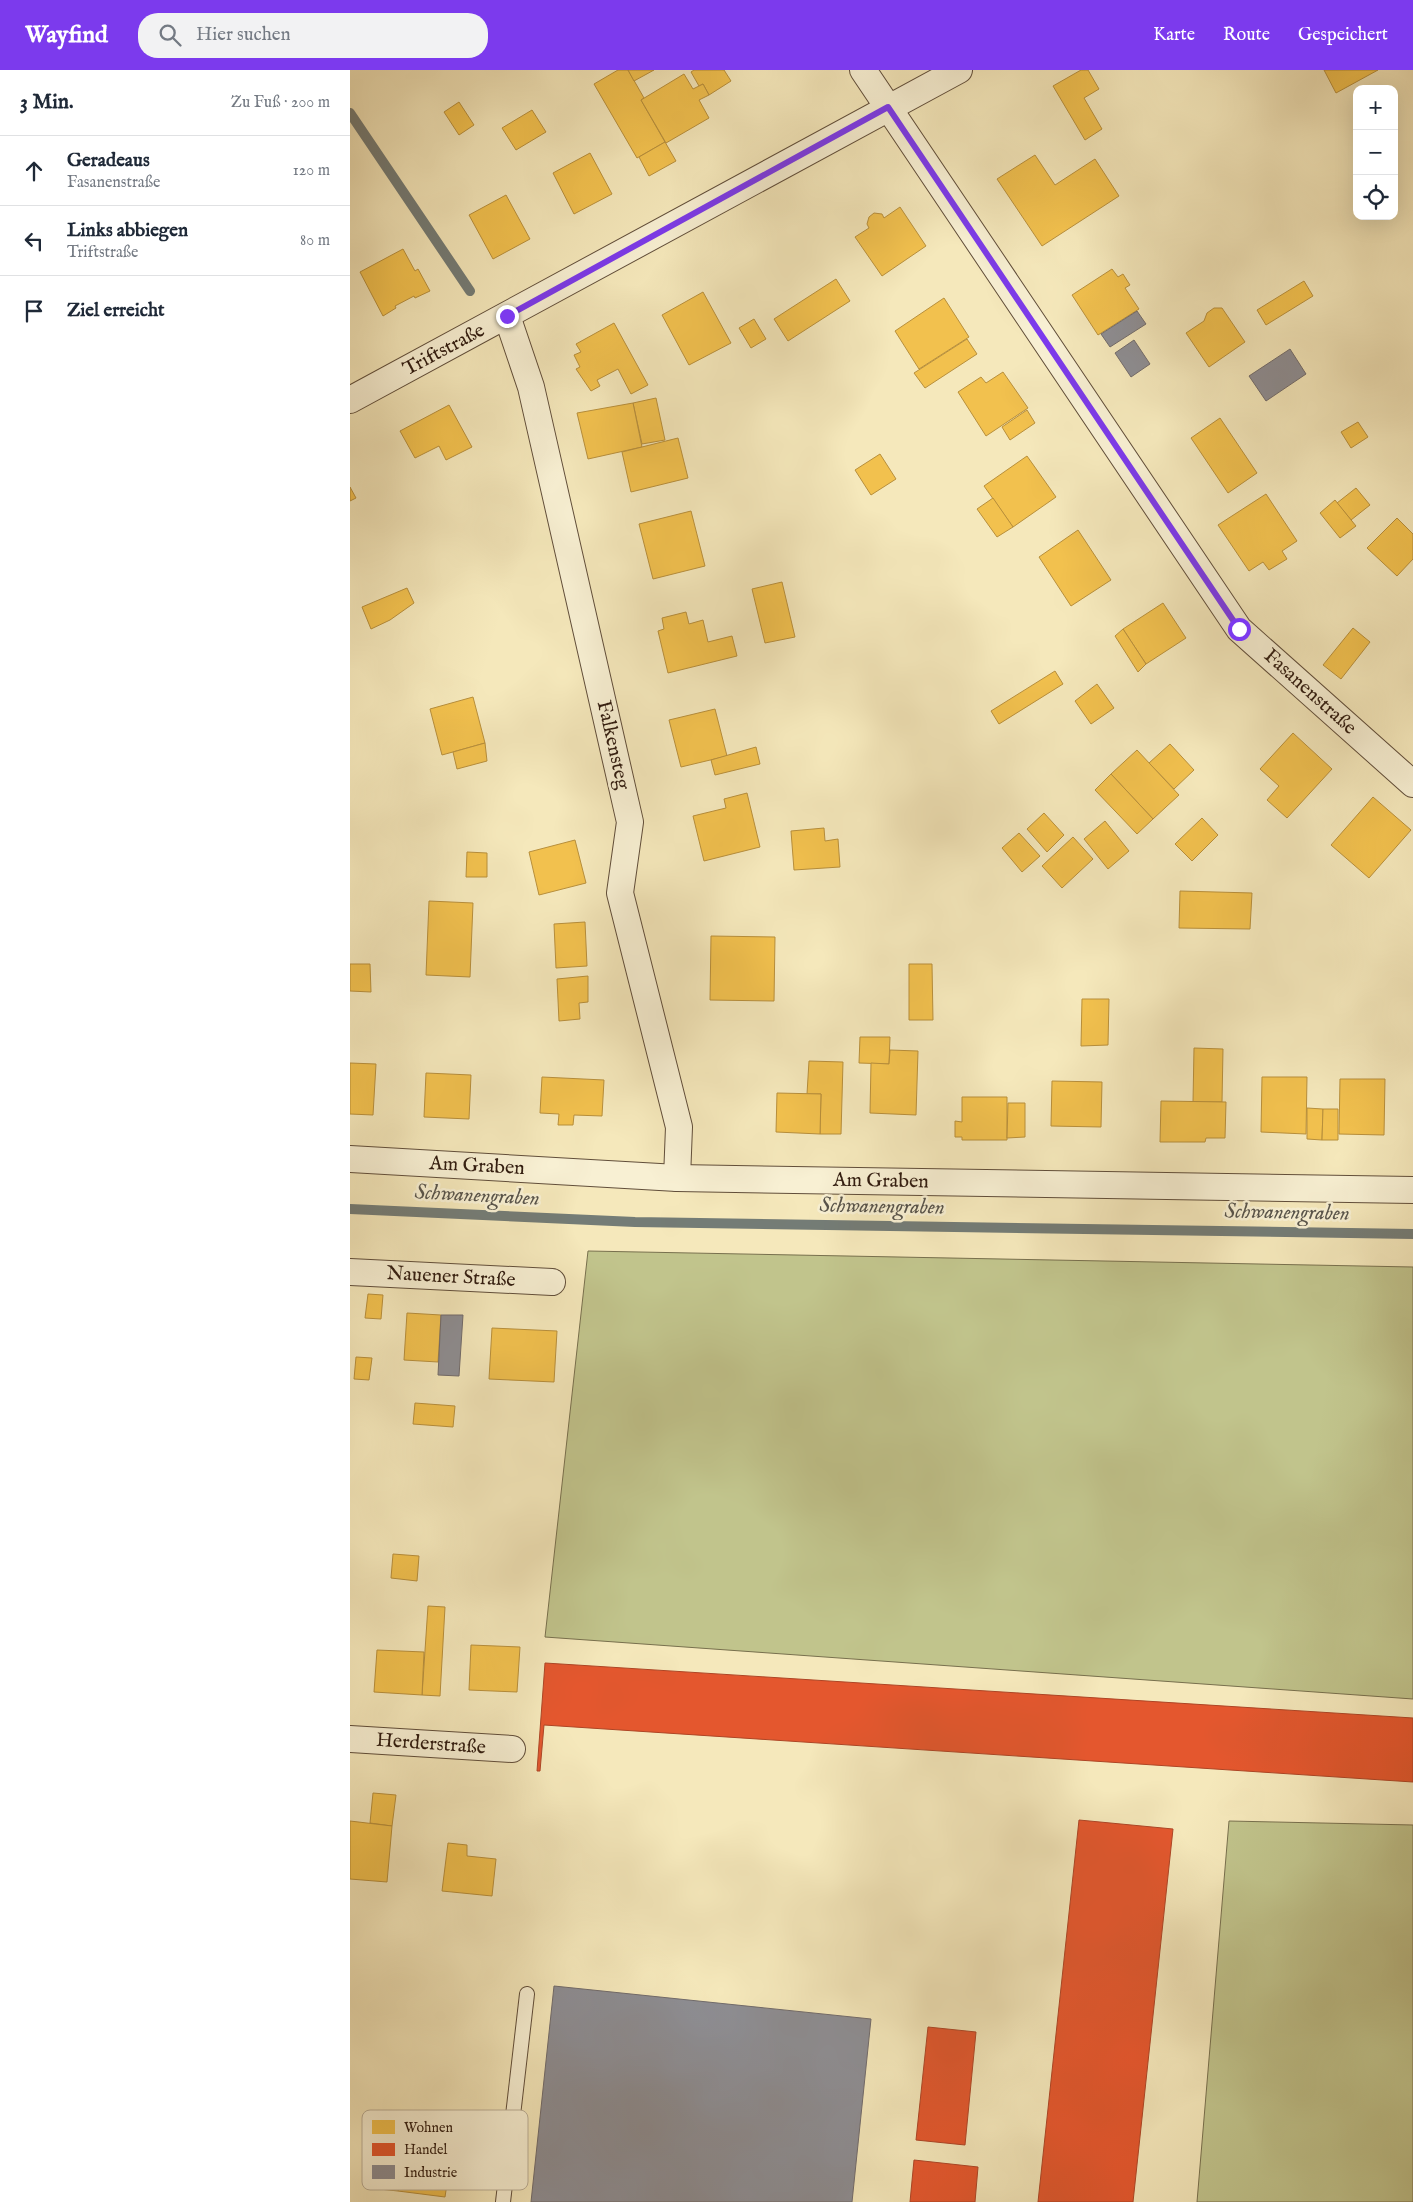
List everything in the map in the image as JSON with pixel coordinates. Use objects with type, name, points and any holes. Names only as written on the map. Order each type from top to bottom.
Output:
[{"type":"street","name":"Fasanenstraße","points":[[864,70],[1239,629],[1413,784]]},
{"type":"street","name":"Triftstraße","points":[[350,400],[959,70]]},
{"type":"street","name":"Falkensteg","points":[[507,316],[530,387],[630,822],[620,893],[679,1127],[677,1178]]},
{"type":"street","name":"Am Graben","points":[[350,1159],[677,1178],[1413,1190]]},
{"type":"street","name":"Nauener Straße","points":[[350,1272],[552,1282]]},
{"type":"street","name":"Herderstraße","points":[[350,1739],[512,1750]]},
{"type":"lane","points":[[514,2110],[527,1994]]},
{"type":"green space","points":[[588,1251],[1413,1267],[1413,1699],[545,1637]]},
{"type":"green space","points":[[1229,1821],[1413,1825],[1413,2202],[1197,2202]]},
{"type":"building: Wohnen","points":[[618,70],[628,70],[644,98],[641,100],[665,142],[637,158],[594,84]]},
{"type":"building: Wohnen","points":[[628,70],[654,70],[634,81]]},
{"type":"building: Wohnen","points":[[694,70],[724,70],[731,81],[709,95],[703,84],[699,86],[691,72]]},
{"type":"building: Wohnen","points":[[1081,70],[1088,70],[1099,89],[1084,98],[1102,129],[1085,140],[1053,86]]},
{"type":"building: Wohnen","points":[[1324,70],[1378,70],[1336,93]]},
{"type":"building: Wohnen","points":[[684,74],[693,89],[703,84],[709,95],[699,100],[709,118],[666,143],[641,100]]},
{"type":"building: Wohnen","points":[[459,102],[474,125],[459,135],[444,112]]},
{"type":"building: Wohnen","points":[[532,110],[546,132],[516,150],[502,128]]},
{"type":"building: Wohnen","points":[[665,142],[676,161],[649,176],[639,157]]},
{"type":"building: Wohnen","points":[[590,153],[612,194],[574,214],[553,173]]},
{"type":"building: Wohnen","points":[[1035,155],[1055,185],[1095,159],[1119,196],[1042,246],[997,179]]},
{"type":"building: Wohnen","points":[[506,195],[530,239],[493,259],[469,215]]},
{"type":"building: Wohnen","points":[[900,207],[926,246],[882,276],[855,237],[869,228],[867,224],[869,217],[874,213],[882,214],[884,218]]},
{"type":"building: Wohnen","points":[[403,249],[415,271],[418,269],[430,291],[415,298],[414,296],[395,306],[396,308],[383,316],[360,272]]},
{"type":"building: Wohnen","points":[[1112,269],[1118,277],[1123,274],[1130,285],[1125,288],[1139,309],[1098,335],[1072,295]]},
{"type":"building: Wohnen","points":[[836,279],[850,301],[788,341],[774,319]]},
{"type":"building: Wohnen","points":[[1304,281],[1313,296],[1266,325],[1257,310]]},
{"type":"building: Wohnen","points":[[703,292],[731,343],[689,365],[662,315]]},
{"type":"building: Wohnen","points":[[944,298],[969,337],[919,369],[895,331]]},
{"type":"building: Wohnen","points":[[1214,308],[1222,308],[1245,342],[1209,367],[1186,333],[1204,321],[1207,313]]},
{"type":"building: Wohnen","points":[[754,319],[766,339],[751,348],[739,328]]},
{"type":"building: Wohnen","points":[[614,323],[648,385],[631,394],[618,369],[597,380],[600,386],[591,391],[576,369],[580,367],[574,355],[581,352],[576,344]]},
{"type":"building: Wohnen","points":[[967,339],[977,354],[925,388],[914,373]]},
{"type":"building: Wohnen","points":[[1003,372],[1028,408],[986,436],[958,392],[981,377],[986,383]]},
{"type":"building: Wohnen","points":[[656,398],[665,440],[642,444],[633,403]]},
{"type":"building: Wohnen","points":[[633,403],[642,447],[588,459],[577,413]]},
{"type":"building: Wohnen","points":[[449,405],[472,447],[446,460],[439,446],[415,458],[400,431]]},
{"type":"building: Wohnen","points":[[1027,410],[1035,423],[1010,440],[1002,427]]},
{"type":"building: Wohnen","points":[[1220,418],[1257,473],[1228,493],[1191,438]]},
{"type":"building: Wohnen","points":[[1358,422],[1368,437],[1351,448],[1341,432]]},
{"type":"building: Wohnen","points":[[678,438],[688,478],[631,492],[622,452]]},
{"type":"building: Wohnen","points":[[880,454],[896,479],[871,495],[855,470]]},
{"type":"building: Wohnen","points":[[1027,456],[1056,497],[1013,527],[984,486]]},
{"type":"building: Wohnen","points":[[350,487],[356,498],[350,501]]},
{"type":"building: Wohnen","points":[[1356,488],[1370,505],[1351,520],[1337,503]]},
{"type":"building: Wohnen","points":[[1266,494],[1297,541],[1282,551],[1287,559],[1269,570],[1263,562],[1249,571],[1218,525]]},
{"type":"building: Wohnen","points":[[993,498],[1013,527],[997,537],[977,509]]},
{"type":"building: Wohnen","points":[[1335,500],[1356,526],[1340,538],[1320,513]]},
{"type":"building: Wohnen","points":[[691,511],[705,566],[653,579],[639,524]]},
{"type":"building: Wohnen","points":[[1397,518],[1413,534],[1413,559],[1397,576],[1367,548]]},
{"type":"building: Wohnen","points":[[1078,530],[1111,580],[1071,606],[1039,557]]},
{"type":"building: Wohnen","points":[[782,582],[795,637],[765,643],[752,589]]},
{"type":"building: Wohnen","points":[[407,588],[414,603],[390,620],[371,629],[362,607]]},
{"type":"building: Wohnen","points":[[1163,603],[1186,638],[1146,664],[1123,629]]},
{"type":"building: Wohnen","points":[[686,612],[689,624],[703,620],[708,642],[732,636],[737,656],[668,673],[658,631],[664,629],[662,618]]},
{"type":"building: Wohnen","points":[[1353,628],[1370,642],[1341,679],[1323,665]]},
{"type":"building: Wohnen","points":[[1123,629],[1146,664],[1138,672],[1115,636]]},
{"type":"building: Wohnen","points":[[1055,671],[1063,684],[999,724],[991,711]]},
{"type":"building: Wohnen","points":[[1097,684],[1114,708],[1091,724],[1075,701]]},
{"type":"building: Wohnen","points":[[473,697],[485,743],[442,755],[430,709]]},
{"type":"building: Wohnen","points":[[715,709],[727,756],[681,767],[669,720]]},
{"type":"building: Wohnen","points":[[1293,733],[1332,769],[1287,818],[1267,800],[1279,786],[1260,769]]},
{"type":"building: Wohnen","points":[[485,743],[487,761],[457,769],[453,752]]},
{"type":"building: Wohnen","points":[[1170,744],[1194,770],[1174,789],[1149,763]]},
{"type":"building: Wohnen","points":[[756,747],[760,764],[715,775],[711,760]]},
{"type":"building: Wohnen","points":[[1137,750],[1179,795],[1153,819],[1111,774]]},
{"type":"building: Wohnen","points":[[1111,774],[1153,819],[1137,834],[1095,790]]},
{"type":"building: Wohnen","points":[[747,793],[760,847],[704,861],[693,816],[726,808],[724,799]]},
{"type":"building: Wohnen","points":[[1373,797],[1411,830],[1369,878],[1331,845]]},
{"type":"building: Wohnen","points":[[1044,813],[1064,835],[1047,852],[1027,829]]},
{"type":"building: Wohnen","points":[[1202,818],[1218,835],[1192,861],[1175,844]]},
{"type":"building: Wohnen","points":[[1105,821],[1129,851],[1108,869],[1084,839]]},
{"type":"building: Wohnen","points":[[824,828],[825,841],[838,839],[840,867],[794,870],[791,831]]},
{"type":"building: Wohnen","points":[[1019,833],[1040,856],[1022,872],[1002,848]]},
{"type":"building: Wohnen","points":[[1073,837],[1093,859],[1062,888],[1042,866]]},
{"type":"building: Wohnen","points":[[575,840],[586,883],[539,895],[529,852]]},
{"type":"building: Wohnen","points":[[467,852],[487,853],[487,877],[466,877]]},
{"type":"building: Wohnen","points":[[1180,891],[1252,893],[1250,929],[1179,928]]},
{"type":"building: Wohnen","points":[[429,901],[473,903],[470,977],[426,975]]},
{"type":"building: Wohnen","points":[[585,922],[587,966],[556,968],[554,924]]},
{"type":"building: Wohnen","points":[[711,936],[775,937],[774,1001],[710,1000]]},
{"type":"building: Wohnen","points":[[350,964],[370,964],[371,992],[350,991]]},
{"type":"building: Wohnen","points":[[909,964],[932,964],[933,1020],[909,1020]]},
{"type":"building: Wohnen","points":[[588,976],[588,1002],[579,1003],[580,1019],[559,1021],[557,979]]},
{"type":"building: Wohnen","points":[[1082,999],[1109,999],[1108,1045],[1081,1046]]},
{"type":"building: Wohnen","points":[[860,1037],[890,1037],[889,1064],[859,1063]]},
{"type":"building: Wohnen","points":[[1194,1048],[1223,1049],[1222,1102],[1193,1102]]},
{"type":"building: Wohnen","points":[[890,1050],[918,1051],[916,1115],[870,1113],[871,1063],[889,1064]]},
{"type":"building: Wohnen","points":[[809,1061],[843,1062],[841,1134],[820,1134],[821,1094],[807,1094]]},
{"type":"building: Wohnen","points":[[350,1063],[376,1064],[373,1115],[350,1114]]},
{"type":"building: Wohnen","points":[[426,1073],[471,1075],[469,1119],[424,1117]]},
{"type":"building: Wohnen","points":[[542,1077],[604,1080],[602,1116],[574,1115],[573,1125],[558,1125],[559,1114],[540,1113]]},
{"type":"building: Wohnen","points":[[1262,1077],[1307,1077],[1306,1134],[1261,1132]]},
{"type":"building: Wohnen","points":[[1340,1079],[1385,1079],[1384,1135],[1339,1134]]},
{"type":"building: Wohnen","points":[[1052,1081],[1102,1082],[1101,1127],[1051,1126]]},
{"type":"building: Wohnen","points":[[777,1093],[821,1094],[820,1134],[776,1132]]},
{"type":"building: Wohnen","points":[[962,1097],[1007,1097],[1007,1140],[962,1140],[962,1137],[955,1137],[955,1121],[962,1122]]},
{"type":"building: Wohnen","points":[[1161,1101],[1226,1102],[1225,1138],[1206,1138],[1205,1142],[1160,1142]]},
{"type":"building: Wohnen","points":[[1008,1103],[1025,1103],[1025,1137],[1007,1138]]},
{"type":"building: Wohnen","points":[[1307,1108],[1323,1109],[1322,1140],[1307,1139]]},
{"type":"building: Wohnen","points":[[1323,1109],[1338,1109],[1338,1140],[1322,1140]]},
{"type":"building: Wohnen","points":[[368,1294],[383,1295],[381,1319],[365,1318]]},
{"type":"building: Wohnen","points":[[407,1313],[441,1315],[438,1362],[404,1360]]},
{"type":"building: Wohnen","points":[[492,1328],[557,1331],[554,1382],[489,1379]]},
{"type":"building: Wohnen","points":[[356,1357],[372,1358],[369,1380],[354,1379]]},
{"type":"building: Wohnen","points":[[415,1403],[455,1406],[453,1427],[413,1424]]},
{"type":"building: Wohnen","points":[[393,1554],[419,1556],[417,1581],[391,1578]]},
{"type":"building: Wohnen","points":[[428,1606],[445,1607],[440,1696],[422,1695]]},
{"type":"building: Wohnen","points":[[471,1645],[520,1647],[517,1692],[469,1690]]},
{"type":"building: Wohnen","points":[[377,1650],[424,1652],[422,1695],[374,1692]]},
{"type":"building: Wohnen","points":[[373,1793],[396,1795],[392,1826],[370,1823]]},
{"type":"building: Wohnen","points":[[350,1821],[392,1826],[387,1882],[350,1879]]},
{"type":"building: Wohnen","points":[[448,1843],[467,1845],[467,1856],[496,1859],[492,1896],[442,1891]]},
{"type":"building: Wohnen","points":[[398,2190],[446,2190],[445,2197]]},
{"type":"building: Handel","points":[[545,1663],[1413,1718],[1413,1782],[544,1725],[540,1771],[537,1771]]},
{"type":"building: Handel","points":[[1079,1820],[1173,1829],[1133,2202],[1038,2202]]},
{"type":"building: Handel","points":[[928,2027],[976,2032],[965,2145],[916,2140]]},
{"type":"building: Handel","points":[[914,2160],[978,2167],[975,2202],[910,2202]]},
{"type":"building: Industrie","points":[[1137,311],[1146,324],[1110,347],[1101,334]]},
{"type":"building: Industrie","points":[[1134,340],[1150,364],[1131,377],[1115,353]]},
{"type":"building: Industrie","points":[[1290,349],[1306,374],[1266,401],[1249,376]]},
{"type":"building: Industrie","points":[[441,1315],[463,1315],[459,1376],[438,1375]]},
{"type":"building: Industrie","points":[[554,1986],[871,2019],[852,2202],[531,2202]]},
{"type":"waterway","points":[[350,113],[470,291]]},
{"type":"waterway","name":"Schwanengraben","points":[[350,1209],[635,1222],[1413,1234]]},
{"type":"route","points":[[507,316],[888,107],[1239,629]]}]
